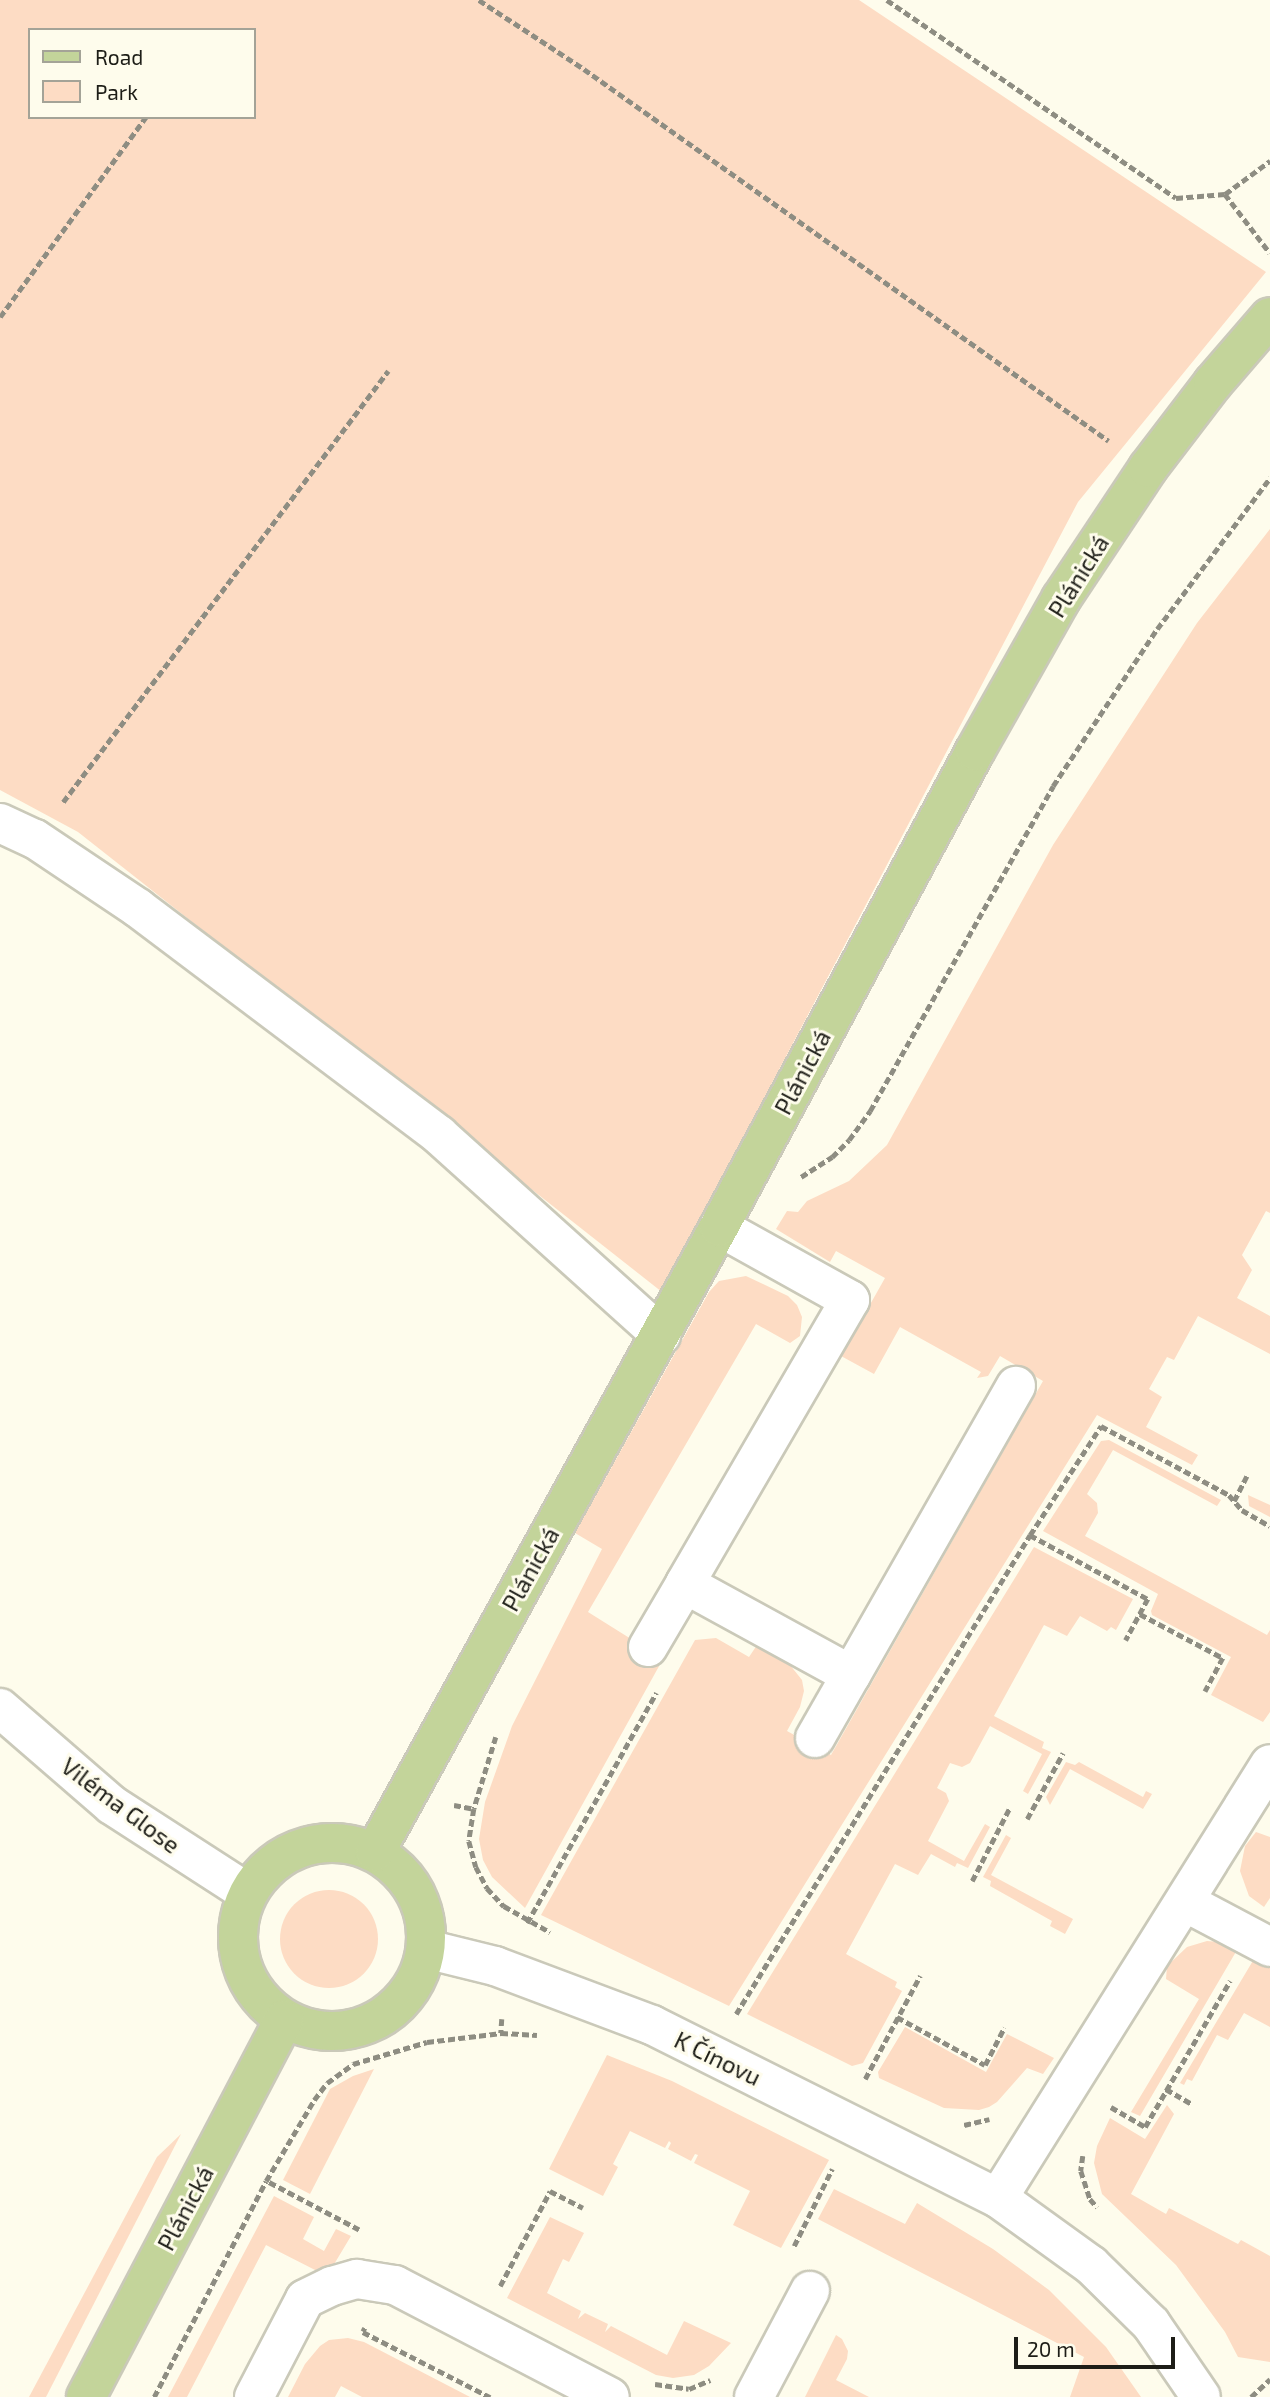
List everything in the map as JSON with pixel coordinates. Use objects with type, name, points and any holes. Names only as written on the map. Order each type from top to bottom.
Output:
[{"type":"main road","name":"Plánická","points":[[375,1852],[661,1335],[975,751],[1061,599],[1148,468],[1213,383],[1270,317]]},
{"type":"main road","points":[[339,1842],[375,1852],[398,1869],[416,1892],[425,1920],[426,1949],[414,1984],[390,2012],[356,2029],[320,2032],[284,2020],[257,1996],[240,1964],[237,1928],[248,1893],[270,1865],[303,1847],[339,1842]]},
{"type":"main road","name":"Plánická","points":[[86,2397],[284,2020]]},
{"type":"street","points":[[0,823],[35,839],[138,908],[439,1135],[661,1335]]},
{"type":"street","points":[[648,1647],[850,1300],[719,1227]]},
{"type":"street","points":[[815,1738],[1016,1387]]},
{"type":"street","points":[[685,1584],[851,1675]]},
{"type":"street","name":"Viléma Glose","points":[[0,1709],[113,1805],[248,1893]]},
{"type":"street","points":[[998,2198],[1270,1764]]},
{"type":"street","points":[[1185,1902],[1262,1943]]},
{"type":"street","name":"K Čínovu","points":[[426,1949],[507,1971],[652,2025],[998,2198],[1091,2265],[1151,2324],[1201,2397]]},
{"type":"street","points":[[254,2397],[305,2299],[332,2286],[357,2279],[395,2285],[610,2397]]},
{"type":"street","points":[[754,2397],[810,2291]]},
{"type":"path","points":[[479,0],[584,69],[1148,468]]},
{"type":"path","points":[[887,0],[1176,198],[1225,194],[1270,161]]},
{"type":"path","points":[[0,317],[145,119]]},
{"type":"path","points":[[1225,194],[1270,253]]},
{"type":"path","points":[[35,839],[388,371]]},
{"type":"path","points":[[792,1186],[841,1148],[870,1111],[1053,786],[1157,629],[1270,478]]},
{"type":"path","points":[[732,2020],[1030,1535],[1101,1426],[1229,1495],[1242,1510],[1270,1526]]},
{"type":"path","points":[[1234,1501],[1247,1476]]},
{"type":"path","points":[[1030,1535],[1147,1599],[1126,1640]]},
{"type":"path","points":[[1140,1614],[1223,1658],[1205,1692]]},
{"type":"path","points":[[501,2033],[507,1971],[528,1922],[659,1687]]},
{"type":"path","points":[[1027,1819],[1063,1753]]},
{"type":"path","points":[[474,1809],[469,1840],[476,1867],[487,1888],[504,1906],[528,1922],[552,1933]]},
{"type":"path","points":[[972,1881],[1009,1809]]},
{"type":"path","points":[[1063,2097],[1097,2116],[1104,2104],[1145,2127],[1166,2089],[1262,1943]]},
{"type":"path","points":[[872,2087],[862,2083],[920,1976]]},
{"type":"path","points":[[897,2017],[985,2065],[1004,2028]]},
{"type":"path","points":[[154,2397],[266,2181],[327,2083],[353,2064],[427,2042],[501,2033],[541,2035]]},
{"type":"path","points":[[1166,2089],[1192,2104]]},
{"type":"path","points":[[952,2121],[965,2125],[995,2116]]},
{"type":"path","points":[[1084,2146],[1081,2171],[1090,2199],[1104,2216]]},
{"type":"path","points":[[790,2253],[833,2168]]},
{"type":"path","points":[[266,2181],[371,2236]]},
{"type":"path","points":[[499,2287],[550,2191],[583,2208]]},
{"type":"path","points":[[648,2380],[660,2387],[689,2389],[712,2379],[718,2372]]},
{"type":"path","points":[[1251,2397],[1270,2379]]},
{"type":"green space","points":[[0,0],[859,0],[1266,272],[1078,502],[662,1292],[78,832],[0,790]]},
{"type":"green space","points":[[1270,529],[1270,1213],[1266,1211],[1242,1255],[1252,1270],[1237,1298],[1270,1316],[1270,1354],[1198,1316],[1174,1360],[1167,1357],[1149,1389],[1162,1397],[1146,1427],[1198,1455],[1192,1465],[1097,1415],[729,2006],[541,1915],[695,1640],[716,1638],[749,1657],[757,1645],[790,1665],[802,1680],[804,1691],[800,1707],[787,1731],[831,1755],[1043,1381],[1000,1356],[988,1376],[977,1378],[981,1372],[900,1327],[874,1374],[841,1356],[885,1278],[836,1251],[830,1262],[776,1229],[787,1211],[798,1212],[807,1201],[849,1181],[887,1145],[1053,845],[1197,623]]},
{"type":"green space","points":[[746,1276],[788,1296],[797,1305],[802,1317],[800,1336],[790,1343],[756,1324],[588,1612],[663,1659],[525,1908],[492,1877],[483,1860],[479,1839],[485,1802],[512,1726],[602,1549],[575,1533],[709,1292],[719,1281]]},
{"type":"green space","points":[[1109,1440],[1221,1500],[1217,1506],[1113,1450],[1087,1494],[1097,1503],[1098,1513],[1085,1536],[1267,1635],[1270,1630],[1270,1712],[1263,1722],[1211,1695],[1231,1657],[1152,1615],[1158,1594],[1043,1531],[1101,1441]]},
{"type":"green space","points":[[1248,1495],[1270,1505],[1270,1517],[1249,1506]]},
{"type":"green space","points":[[1034,1547],[1133,1599],[1116,1630],[1111,1627],[1107,1631],[1080,1616],[1067,1636],[1044,1625],[994,1716],[1044,1742],[1042,1748],[1051,1752],[1028,1794],[1023,1791],[1042,1754],[990,1726],[970,1763],[962,1767],[950,1763],[937,1788],[946,1793],[949,1801],[928,1841],[964,1861],[985,1824],[990,1827],[968,1868],[957,1863],[955,1867],[931,1854],[918,1875],[895,1864],[846,1954],[897,1982],[895,1987],[902,1991],[863,2063],[852,2066],[747,2014]]},
{"type":"green space","points":[[1066,1762],[1075,1765],[1079,1762],[1143,1797],[1146,1791],[1152,1794],[1143,1809],[1070,1769],[1050,1805],[1046,1797]]},
{"type":"green space","points":[[1256,1832],[1270,1837],[1270,1898],[1264,1907],[1249,1896],[1240,1871],[1245,1846]]},
{"type":"green space","points":[[1006,1835],[1011,1838],[991,1875],[1073,1919],[1065,1934],[1050,1926],[1052,1921],[990,1886],[991,1881],[983,1877]]},
{"type":"green space","points":[[329,1890],[348,1894],[364,1904],[374,1920],[378,1939],[374,1958],[364,1974],[348,1984],[329,1988],[310,1984],[294,1974],[284,1958],[280,1939],[284,1920],[294,1904],[310,1894]]},
{"type":"green space","points":[[1207,1941],[1219,1942],[1237,1950],[1140,2116],[1131,2112],[1199,1999],[1166,1979],[1167,1966],[1187,1947]]},
{"type":"green space","points":[[1254,1959],[1270,1968],[1270,2027],[1244,2013],[1228,2040],[1217,2035],[1192,2081],[1187,2079],[1184,2085],[1180,2083]]},
{"type":"green space","points":[[905,2027],[986,2072],[1007,2034],[1054,2058],[1043,2074],[1027,2068],[997,2102],[989,2107],[979,2110],[944,2108],[879,2078],[878,2072]]},
{"type":"green space","points":[[607,2055],[672,2081],[829,2160],[781,2248],[733,2225],[750,2191],[694,2163],[698,2155],[695,2154],[691,2161],[668,2149],[671,2143],[669,2141],[665,2148],[630,2131],[613,2164],[618,2167],[603,2196],[549,2169]]},
{"type":"green space","points":[[374,2069],[310,2194],[283,2180],[330,2089],[353,2076]]},
{"type":"green space","points":[[1167,2105],[1174,2114],[1131,2194],[1166,2214],[1169,2208],[1238,2244],[1241,2240],[1270,2256],[1270,2362],[1238,2357],[1225,2332],[1176,2265],[1102,2194],[1094,2163],[1097,2146],[1110,2118],[1145,2139]]},
{"type":"green space","points":[[181,2134],[46,2397],[29,2397],[157,2157]]},
{"type":"green space","points":[[834,2189],[905,2224],[917,2203],[993,2249],[1049,2290],[1106,2347],[1141,2397],[1070,2397],[1084,2357],[818,2219]]},
{"type":"green space","points":[[274,2196],[314,2217],[303,2239],[324,2251],[336,2229],[351,2236],[333,2266],[319,2272],[266,2245],[187,2397],[168,2397]]},
{"type":"green space","points":[[550,2217],[584,2233],[569,2262],[563,2259],[547,2293],[581,2311],[578,2319],[585,2313],[608,2324],[605,2332],[611,2326],[667,2355],[684,2321],[731,2343],[709,2366],[694,2375],[673,2378],[656,2375],[507,2298]]},
{"type":"green space","points":[[836,2335],[842,2339],[848,2351],[847,2359],[836,2380],[869,2397],[805,2397]]},
{"type":"green space","points":[[348,2338],[364,2342],[470,2397],[362,2397],[341,2386],[335,2397],[288,2397],[305,2364],[320,2346],[329,2340]]}]
